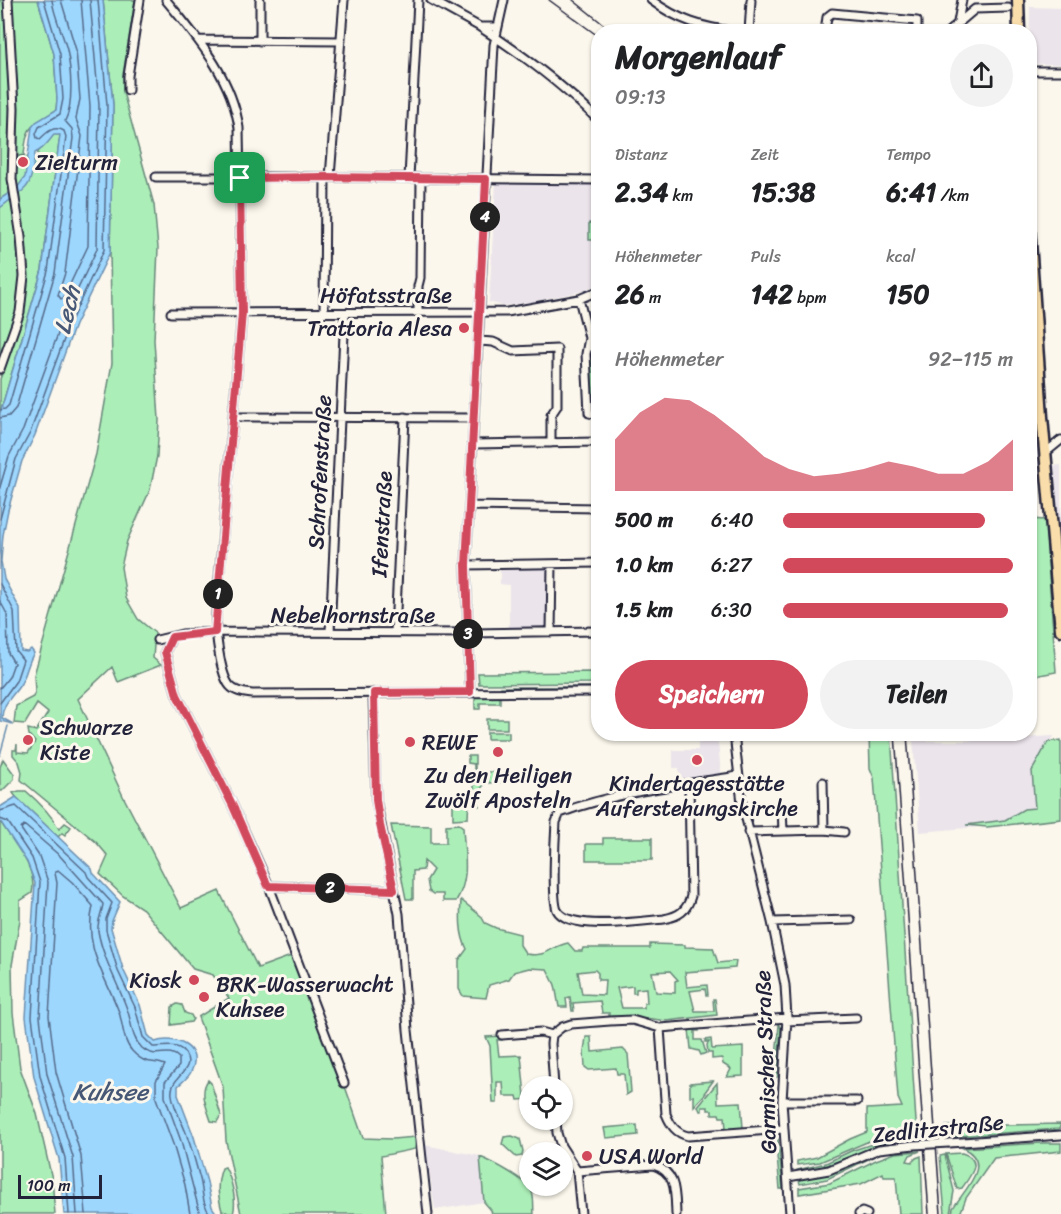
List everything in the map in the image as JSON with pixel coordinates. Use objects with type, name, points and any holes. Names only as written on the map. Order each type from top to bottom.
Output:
[{"type":"main road","points":[[1018,0],[1019,24]]},
{"type":"main road","points":[[1037,362],[1061,630]]},
{"type":"street","points":[[0,369],[17,325],[22,299],[23,254],[13,187],[14,108],[8,0]]},
{"type":"street","points":[[128,90],[128,76],[140,0]]},
{"type":"street","points":[[166,0],[198,40],[224,80],[233,102],[239,128],[242,313],[215,632],[224,674],[230,687],[252,694],[591,692]]},
{"type":"street","points":[[260,0],[260,41]]},
{"type":"street","points":[[324,313],[328,177],[344,0]]},
{"type":"street","points":[[409,178],[418,0]]},
{"type":"street","points":[[431,0],[505,42],[591,113]]},
{"type":"street","points":[[470,692],[466,565],[495,37],[504,0]]},
{"type":"street","points":[[651,0],[684,21],[694,24]]},
{"type":"street","points":[[750,24],[751,0]]},
{"type":"street","points":[[958,22],[962,0]]},
{"type":"street","points":[[958,22],[975,9],[1008,8]]},
{"type":"street","points":[[827,24],[828,17],[832,13],[917,21],[917,24]]},
{"type":"street","points":[[480,27],[496,27]]},
{"type":"street","points":[[198,40],[341,41]]},
{"type":"street","points":[[1037,71],[1061,71]]},
{"type":"street","points":[[156,177],[591,180]]},
{"type":"street","points":[[418,312],[421,178]]},
{"type":"street","name":"Höfatsstraße","points":[[171,314],[480,312],[531,309],[591,294]]},
{"type":"street","points":[[579,298],[591,342]]},
{"type":"street","name":"Schrofenstraße","points":[[330,632],[345,313]]},
{"type":"street","points":[[589,338],[586,354],[589,413],[591,413]]},
{"type":"street","points":[[479,341],[493,342],[513,351],[557,349],[557,406],[551,416],[551,443]]},
{"type":"street","points":[[234,417],[474,418]]},
{"type":"street","name":"Ifenstraße","points":[[395,632],[405,417]]},
{"type":"street","points":[[1045,453],[1061,440]]},
{"type":"street","points":[[473,444],[591,442]]},
{"type":"street","points":[[469,506],[591,508]]},
{"type":"street","points":[[466,565],[591,563]]},
{"type":"street","points":[[551,632],[552,564]]},
{"type":"street","name":"Nebelhornstraße","points":[[157,640],[215,632],[591,631]]},
{"type":"street","points":[[172,637],[165,652],[177,695],[232,804],[268,886],[344,1083]]},
{"type":"street","points":[[374,693],[376,800],[399,914],[417,1121],[428,1214]]},
{"type":"street","name":"Garmischer Straße","points":[[735,741],[748,832],[782,968],[787,1019],[782,1101],[790,1214]]},
{"type":"street","points":[[689,784],[691,897],[687,909],[674,917],[642,921],[579,923],[557,910],[554,892],[557,816],[616,797],[689,784],[738,776]]},
{"type":"street","points":[[822,782],[824,830]]},
{"type":"street","points":[[782,808],[783,831]]},
{"type":"street","points":[[748,832],[824,830],[844,832]]},
{"type":"street","points":[[268,886],[394,890]]},
{"type":"street","points":[[772,922],[851,920]]},
{"type":"street","points":[[553,1076],[552,1035],[562,1027],[571,1024],[632,1020],[660,1028],[787,1019],[856,1018]]},
{"type":"street","points":[[660,1028],[666,1114],[669,1123],[676,1131],[688,1136],[783,1129]]},
{"type":"street","points":[[502,1035],[541,1032],[552,1035]]},
{"type":"street","points":[[782,1101],[857,1101]]},
{"type":"street","points":[[557,1130],[561,1146],[577,1171],[581,1214]]},
{"type":"street","name":"Zedlitzstraße","points":[[788,1177],[829,1170],[879,1149],[1061,1135]]},
{"type":"street","points":[[577,1171],[642,1166],[662,1167],[674,1183],[676,1214]]},
{"type":"street","points":[[859,1214],[862,1212],[867,1214]]},
{"type":"shaded area","points":[[1030,7],[1061,8],[1061,64],[1037,64],[1037,24],[1030,24]]},
{"type":"shaded area","points":[[496,182],[591,184],[591,287],[531,302],[503,306],[489,302]]},
{"type":"shaded area","points":[[1037,430],[1040,471],[1037,471]]},
{"type":"shaded area","points":[[1061,465],[1061,572],[1051,466]]},
{"type":"shaded area","points":[[548,567],[549,628],[509,628],[509,585],[500,584],[500,569]]},
{"type":"shaded area","points":[[1054,736],[1035,775],[1037,822],[920,832],[913,741],[1037,741],[1037,737]]},
{"type":"shaded area","name":"Kindertagesstätte Auferstehungskirche","points":[[698,742],[718,742],[721,774],[679,780],[679,768],[673,768],[673,750],[698,750]]},
{"type":"shaded area","points":[[425,1145],[480,1156],[484,1202],[435,1210]]},
{"type":"green space","points":[[0,0],[3,0],[5,5],[10,53],[12,156],[17,155],[17,107],[10,0],[38,0],[54,54],[57,99],[56,110],[31,127],[24,155],[18,156],[37,157],[41,147],[54,134],[60,135],[42,270],[0,413],[0,379],[15,341],[0,376]]},
{"type":"green space","points":[[103,0],[135,0],[123,75],[123,92],[154,205],[158,248],[154,340],[159,420],[157,456],[150,490],[127,541],[121,567],[126,598],[138,619],[155,633],[153,658],[161,665],[118,682],[112,667],[78,699],[123,796],[181,908],[219,891],[258,968],[291,956],[340,1072],[363,1138],[416,1137],[415,1149],[381,1156],[386,1214],[241,1214],[226,1141],[223,1087],[198,1017],[229,998],[213,975],[193,969],[143,909],[123,896],[100,874],[108,856],[96,842],[21,780],[22,772],[19,762],[13,755],[17,744],[17,752],[28,753],[35,742],[29,735],[28,729],[36,731],[48,713],[37,704],[25,724],[14,723],[16,706],[33,697],[35,692],[34,675],[96,454],[112,363],[110,252],[113,105]]},
{"type":"green space","points":[[589,223],[591,223],[591,240],[589,240]]},
{"type":"green space","points":[[1037,520],[1045,520],[1056,672],[1037,676]]},
{"type":"green space","points":[[591,672],[591,683],[479,684],[478,673]]},
{"type":"green space","points":[[501,687],[591,687],[591,688]]},
{"type":"green space","points":[[475,697],[500,697],[500,703],[480,703],[480,709],[475,709]]},
{"type":"green space","points":[[487,719],[507,719],[507,729],[487,729]]},
{"type":"green space","points":[[487,732],[509,732],[509,739],[487,739]]},
{"type":"green space","points":[[1061,740],[1061,819],[987,827],[966,825],[1005,820],[1024,809],[1035,808],[1032,771],[1048,742]]},
{"type":"green space","points":[[869,741],[891,741],[917,1137],[874,1139],[820,1162],[797,1165],[797,1161],[817,1157],[867,1132],[867,1109],[902,1107],[898,1098],[874,778],[870,768]]},
{"type":"green space","points":[[468,756],[475,756],[475,772],[484,772],[479,806],[474,806],[474,764],[468,763]]},
{"type":"green space","points":[[3,759],[14,774],[14,779],[0,791],[0,767]]},
{"type":"green space","points":[[488,772],[507,772],[508,782],[488,783]]},
{"type":"green space","points":[[26,791],[36,799],[59,829],[65,823],[71,827],[65,835],[62,833],[58,837],[16,797],[13,793]]},
{"type":"green space","points":[[453,798],[469,798],[468,818],[453,819]]},
{"type":"green space","points":[[0,821],[28,865],[33,884],[32,893],[20,901],[20,920],[12,965],[13,1013],[20,1068],[37,1114],[52,1179],[55,1214],[0,1214]]},
{"type":"green space","points":[[459,824],[463,827],[466,865],[464,883],[456,901],[443,901],[443,894],[433,894],[429,891],[427,880],[433,870],[424,861],[423,870],[413,871],[413,899],[406,899],[391,825],[431,826],[431,843],[446,843],[446,825]]},
{"type":"green space","points":[[603,838],[652,838],[652,860],[586,860],[586,844],[603,844]]},
{"type":"green space","points":[[461,900],[481,916],[485,923],[520,934],[520,945],[526,954],[539,955],[568,943],[575,951],[582,951],[583,948],[650,948],[650,944],[685,945],[685,947],[713,948],[718,963],[736,961],[735,968],[685,972],[687,987],[707,985],[708,995],[705,989],[690,991],[695,1011],[714,1011],[713,999],[715,999],[717,1015],[667,1021],[646,1018],[646,1021],[634,1017],[609,1016],[609,1013],[602,1013],[600,1001],[573,1003],[574,1011],[572,1011],[570,997],[566,998],[567,1007],[559,1007],[555,985],[547,969],[529,968],[514,972],[509,979],[489,985],[486,998],[463,996],[459,989],[459,960],[467,949],[461,931]],"holes":[[[595,970],[598,973],[598,980],[605,980],[604,995],[582,994],[578,972]],[[670,971],[678,980],[675,981],[675,993],[656,992],[652,972]],[[633,986],[633,993],[636,993],[636,989],[646,988],[647,1003],[644,1003],[644,1008],[622,1008],[617,988]]]},
{"type":"green space","points":[[177,1004],[182,1005],[185,1013],[191,1015],[193,1019],[191,1022],[171,1025],[172,1007]]},
{"type":"green space","points":[[779,1025],[781,1028],[777,1077],[774,1077]]},
{"type":"green space","points":[[698,1028],[699,1031],[695,1031],[695,1040],[702,1040],[706,1053],[701,1055],[699,1051],[691,1049],[689,1029]]},
{"type":"green space","points":[[502,1036],[502,1040],[497,1040],[499,1056],[521,1055],[523,1076],[519,1076],[519,1100],[517,1096],[504,1096],[503,1082],[497,1082],[497,1103],[493,1103],[490,1046],[486,1037]]},
{"type":"green space","points":[[586,1037],[591,1037],[592,1052],[623,1049],[628,1054],[631,1092],[626,1095],[624,1074],[617,1074],[616,1068],[589,1070],[585,1067]]},
{"type":"green space","points":[[711,1039],[712,1049],[743,1047],[743,1076],[727,1077],[731,1069],[723,1064],[722,1058],[712,1059],[712,1053],[708,1053],[709,1042],[705,1040]]},
{"type":"green space","points":[[208,1080],[221,1115],[217,1122],[211,1121],[205,1100],[204,1090]]},
{"type":"green space","points":[[713,1081],[694,1106],[694,1096],[690,1096],[690,1083]]},
{"type":"green space","points":[[717,1083],[718,1103],[741,1102],[743,1128],[726,1129],[725,1117],[712,1114],[712,1110],[708,1110],[708,1107],[702,1107],[700,1111],[698,1106]]},
{"type":"green space","points":[[1061,1124],[1059,1129],[946,1137],[946,1126]]},
{"type":"green space","points":[[637,1125],[638,1135],[606,1138],[604,1128]]},
{"type":"green space","points":[[775,1134],[778,1140],[783,1189],[780,1189]]},
{"type":"green space","points":[[512,1136],[520,1139],[519,1156],[516,1157],[502,1144],[504,1137]]},
{"type":"green space","points":[[878,1142],[900,1143],[886,1145],[796,1174],[797,1170],[826,1163]]},
{"type":"green space","points":[[1061,1143],[1061,1151],[994,1158],[966,1198],[960,1214],[952,1214],[953,1208],[970,1185],[977,1169],[972,1154],[963,1148]]},
{"type":"green space","points":[[885,1151],[827,1179],[800,1184],[799,1180]]},
{"type":"green space","points":[[920,1151],[910,1155],[907,1161],[912,1162],[921,1156],[923,1214],[899,1214],[896,1177],[884,1177],[883,1173],[861,1184],[799,1194],[799,1188],[830,1183],[895,1153]]},
{"type":"green space","points":[[962,1153],[973,1160],[974,1168],[962,1188],[957,1189],[946,1154]]},
{"type":"green space","points":[[945,1155],[954,1191],[950,1214],[945,1214],[940,1156]]},
{"type":"green space","points":[[480,1157],[519,1179],[519,1196],[533,1196],[534,1214],[492,1214],[484,1202]]},
{"type":"green space","points":[[225,1167],[233,1190],[233,1214],[222,1211],[219,1200],[219,1179],[222,1168]]},
{"type":"water","name":"Lech","points":[[38,0],[103,0],[113,105],[110,252],[75,325],[35,435],[22,461],[8,510],[1,561],[4,579],[20,609],[21,651],[27,652],[31,649],[34,653],[22,681],[2,713],[2,718],[13,724],[0,721],[0,413],[42,270],[60,135],[54,135],[35,153],[32,176],[26,187],[0,208],[0,199],[17,188],[25,177],[32,127],[56,110],[54,54]]},
{"type":"water","name":"Kuhsee","points":[[16,797],[92,869],[93,873],[120,902],[111,928],[123,969],[140,1005],[148,1035],[155,1042],[171,1040],[179,1042],[191,1050],[194,1056],[191,1072],[178,1086],[178,1095],[194,1137],[212,1207],[217,1214],[64,1214],[59,1159],[34,1077],[26,1017],[35,883],[27,862],[0,821],[0,807]]},
{"type":"waterway","points":[[0,755],[8,726]]},
{"type":"railway","points":[[549,0],[591,31]]},
{"type":"railway","points":[[573,0],[603,24]]},
{"type":"railway","points":[[895,741],[929,1214]]},
{"type":"railway","points":[[907,741],[941,1214]]},
{"type":"place","name":"Zielturm","points":[[23,162]]},
{"type":"place","name":"Trattoria Alesa","points":[[464,328]]},
{"type":"place","name":"Schwarze Kiste","points":[[28,740]]},
{"type":"place","name":"REWE","points":[[410,742]]},
{"type":"place","name":"Zu den Heiligen Zwölf Aposteln","points":[[498,752]]},
{"type":"place","name":"Kindertagesstätte Auferstehungskirche","points":[[697,760]]},
{"type":"place","name":"Kiosk","points":[[194,980]]},
{"type":"place","name":"BRK-Wasserwacht Kuhsee","points":[[204,997]]},
{"type":"place","name":"USA World","points":[[587,1156]]},
{"type":"route","points":[[240,178],[486,179],[466,565],[470,692],[374,693],[376,800],[394,890],[268,886],[232,804],[177,695],[168,667],[165,652],[172,637],[182,634],[215,632],[242,313],[240,178]]}]
